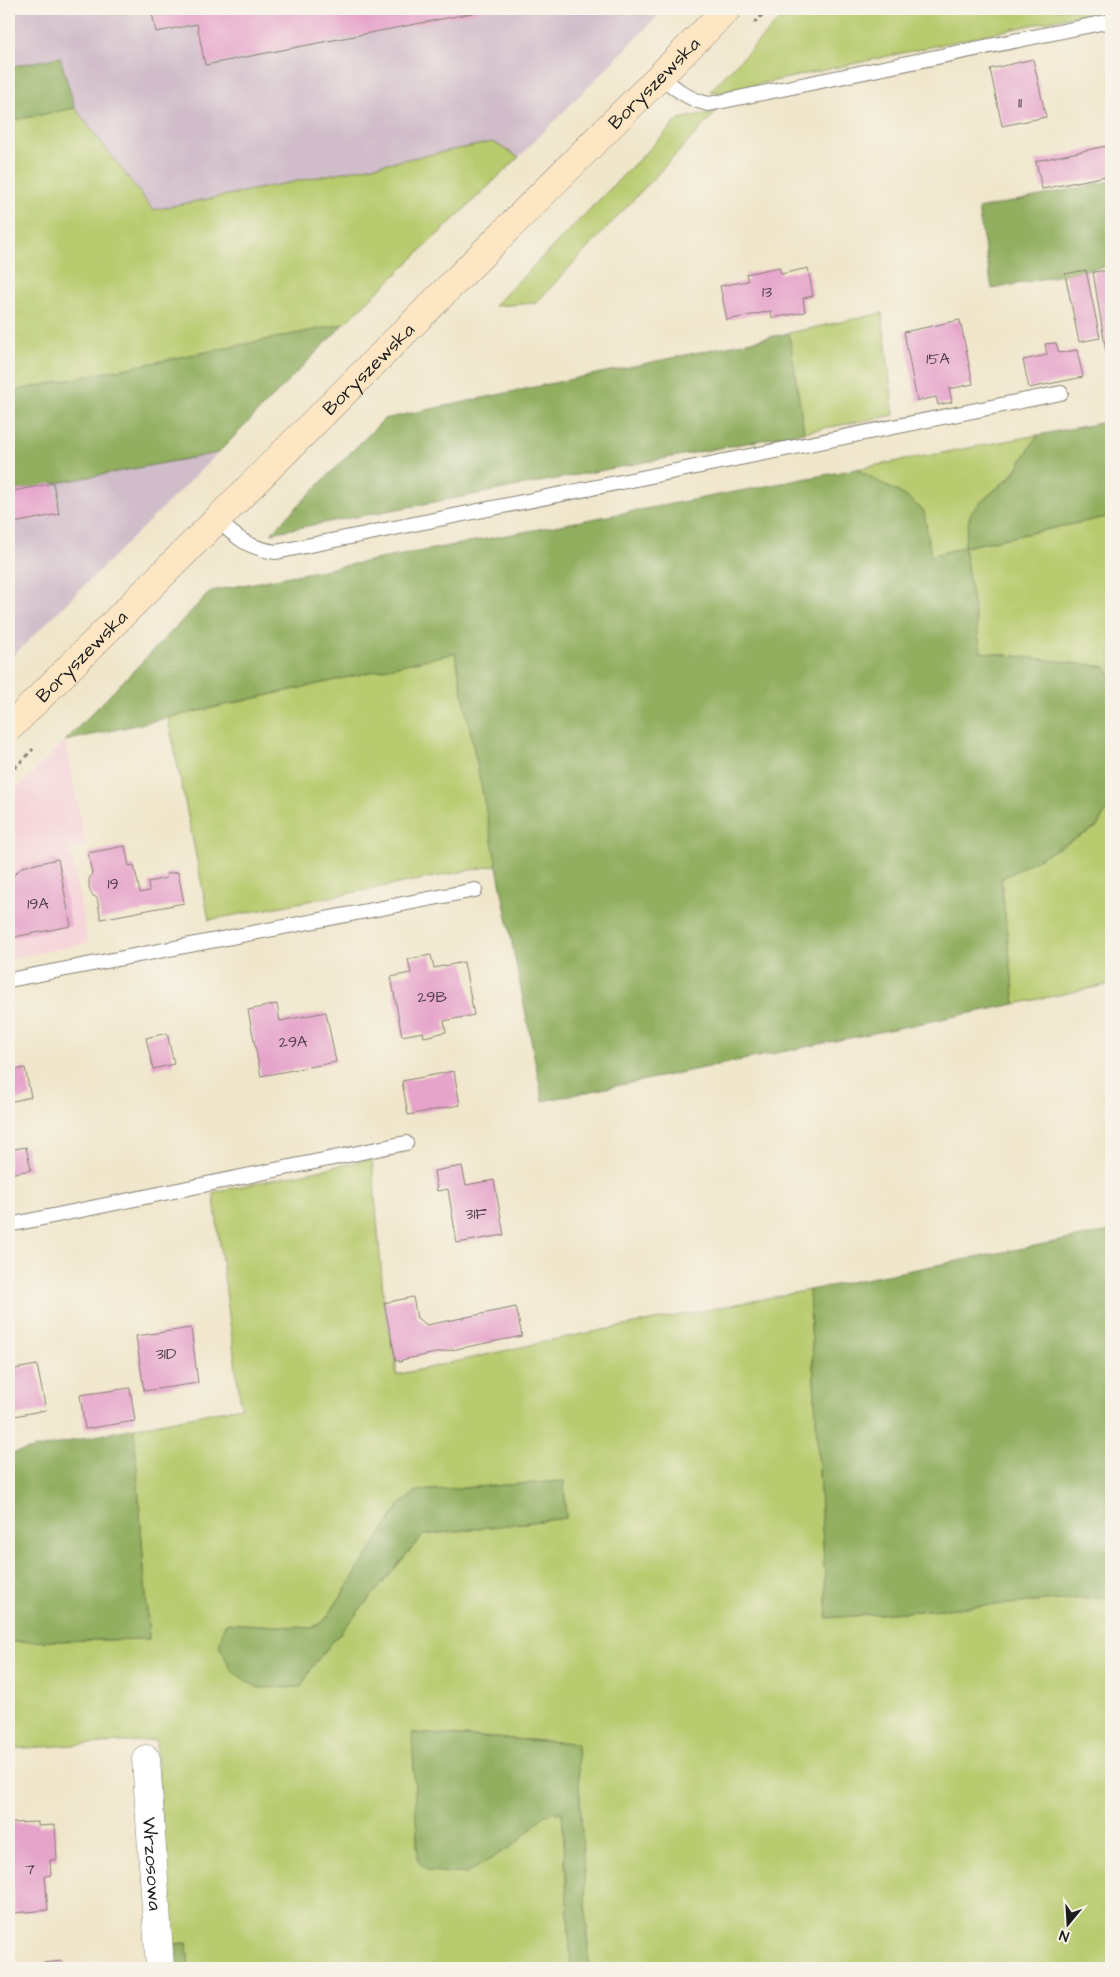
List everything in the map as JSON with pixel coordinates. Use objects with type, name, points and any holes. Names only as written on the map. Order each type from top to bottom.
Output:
[{"type":"main road","name":"Boryszewska","points":[[9,728],[727,9]]},
{"type":"street","name":"Wrzosowa","points":[[146,1759],[160,1968]]},
{"type":"lane","points":[[659,76],[684,96],[696,102],[709,104],[1111,21]]},
{"type":"lane","points":[[216,519],[237,539],[247,545],[276,552],[1062,393]]},
{"type":"lane","points":[[9,980],[475,890]]},
{"type":"lane","points":[[9,1225],[406,1143]]},
{"type":"shaded area","points":[[9,9],[665,9],[519,157],[493,142],[153,210],[75,108],[60,57],[9,67]]},
{"type":"shaded area","points":[[218,453],[9,660],[9,492]]},
{"type":"shaded area","points":[[65,741],[86,848],[70,850],[88,943],[9,959],[9,797]]},
{"type":"green space","points":[[790,9],[1090,9],[1091,12],[719,93],[710,91]]},
{"type":"green space","points":[[60,57],[75,108],[9,121],[9,67]]},
{"type":"green space","points":[[75,108],[153,210],[493,142],[519,157],[344,324],[9,392],[9,121]]},
{"type":"green space","points":[[717,111],[536,303],[494,306],[679,119]]},
{"type":"green space","points":[[1111,181],[1111,266],[992,289],[978,209]]},
{"type":"green space","points":[[882,313],[894,415],[804,432],[789,333]]},
{"type":"green space","points":[[344,324],[218,453],[9,492],[9,392]]},
{"type":"green space","points":[[789,333],[804,432],[271,533],[384,419]]},
{"type":"green space","points":[[1111,421],[1111,516],[964,547],[970,514],[983,500],[1014,474],[1038,435]]},
{"type":"green space","points":[[1038,435],[1013,474],[970,514],[965,547],[1111,516],[1111,678],[1106,667],[981,652],[964,547],[930,556],[907,497],[856,469]]},
{"type":"green space","points":[[856,469],[907,497],[924,511],[931,556],[964,547],[981,652],[1106,667],[1111,678],[1111,802],[1097,827],[1001,879],[1015,1004],[543,1101],[455,653],[65,741],[211,591]]},
{"type":"green space","points":[[455,653],[497,865],[209,920],[168,718]]},
{"type":"green space","points":[[1111,802],[1111,984],[1015,1004],[1001,879],[1097,827]]},
{"type":"green space","points":[[372,1159],[384,1303],[396,1361],[396,1375],[557,1339],[809,1290],[827,1618],[1111,1596],[1111,1968],[589,1968],[577,1743],[413,1733],[418,1861],[517,1843],[544,1815],[562,1811],[571,1968],[189,1968],[187,1943],[170,1944],[156,1740],[9,1749],[9,1642],[149,1639],[134,1428],[241,1407],[213,1192]],"holes":[[[564,1481],[566,1518],[423,1535],[314,1664],[301,1687],[225,1623],[312,1628],[326,1619],[400,1505],[417,1491]]]},
{"type":"green space","points":[[1111,1231],[1111,1596],[827,1618],[809,1290]]},
{"type":"green space","points":[[134,1428],[149,1639],[9,1642],[9,1454]]},
{"type":"green space","points":[[564,1481],[566,1518],[423,1535],[314,1664],[301,1687],[258,1688],[233,1672],[219,1646],[225,1623],[312,1628],[326,1619],[400,1505],[417,1491]]},
{"type":"green space","points":[[412,1733],[577,1743],[589,1968],[571,1968],[562,1812],[544,1815],[517,1843],[466,1874],[427,1871],[418,1861]]},
{"type":"green space","points":[[187,1943],[189,1968],[171,1968],[170,1944]]},
{"type":"building","points":[[151,9],[488,10],[205,65],[197,24],[156,32]]},
{"type":"building","points":[[1033,59],[1046,117],[1002,126],[990,69]]},
{"type":"building","points":[[1111,145],[1111,175],[1042,189],[1036,161]]},
{"type":"building","points":[[779,267],[781,274],[808,268],[813,296],[803,298],[805,312],[772,318],[771,311],[727,320],[720,286],[748,281],[746,274]]},
{"type":"building","points":[[1086,270],[1100,338],[1079,342],[1065,274]]},
{"type":"building","points":[[1111,270],[1111,376],[1110,376],[1093,272]]},
{"type":"building","points":[[960,320],[973,384],[949,389],[952,402],[938,405],[936,397],[917,401],[904,332]]},
{"type":"building","points":[[1056,343],[1059,353],[1077,350],[1083,377],[1029,388],[1023,360],[1047,355],[1045,344]]},
{"type":"building","points":[[53,483],[59,514],[9,524],[9,492]]},
{"type":"building","points":[[125,846],[129,866],[134,865],[140,893],[149,891],[148,882],[167,878],[166,874],[178,872],[184,903],[101,919],[97,898],[92,895],[89,887],[89,879],[92,874],[88,853]]},
{"type":"building","points":[[58,859],[71,926],[9,938],[9,880],[22,867]]},
{"type":"building","points":[[431,955],[434,968],[464,962],[474,1015],[444,1021],[446,1032],[424,1037],[423,1032],[402,1036],[391,977],[411,973],[408,959]]},
{"type":"building","points":[[277,1004],[280,1021],[326,1012],[336,1062],[261,1076],[248,1010]]},
{"type":"building","points":[[167,1033],[174,1064],[153,1069],[146,1038]]},
{"type":"building","points":[[9,1049],[14,1070],[25,1068],[31,1097],[9,1102]]},
{"type":"building","points":[[454,1071],[460,1105],[408,1115],[402,1081]]},
{"type":"building","points":[[26,1147],[31,1170],[9,1174],[9,1150]]},
{"type":"building","points":[[462,1166],[466,1185],[494,1180],[504,1235],[457,1243],[448,1189],[437,1191],[434,1171]]},
{"type":"building","points":[[413,1297],[417,1318],[427,1325],[516,1307],[522,1336],[401,1360],[402,1362],[396,1361],[384,1303]]},
{"type":"building","points":[[191,1328],[198,1383],[144,1391],[136,1336]]},
{"type":"building","points":[[37,1365],[46,1410],[9,1417],[9,1370]]},
{"type":"building","points":[[130,1388],[135,1421],[85,1429],[80,1395]]},
{"type":"building","points":[[38,1822],[38,1826],[55,1825],[57,1860],[50,1860],[51,1875],[45,1876],[48,1910],[15,1913],[13,1878],[9,1878],[9,1828],[12,1828],[12,1823]]},
{"type":"building","points":[[62,1961],[63,1968],[43,1968],[42,1963]]}]
